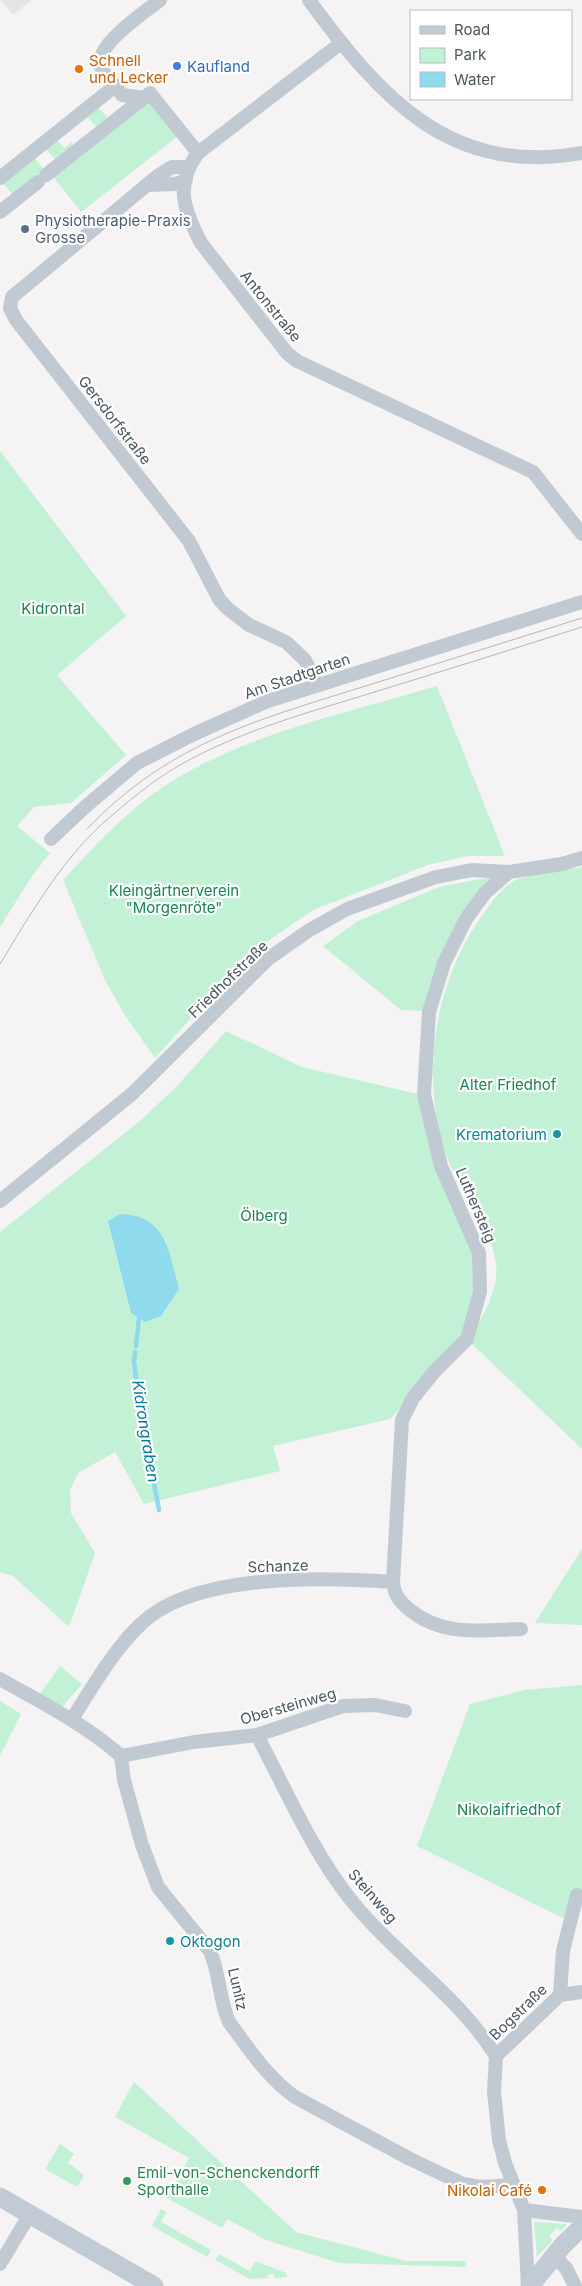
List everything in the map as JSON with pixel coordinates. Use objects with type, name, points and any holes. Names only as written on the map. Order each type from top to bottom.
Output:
[{"type":"street","points":[[144,98],[122,95],[100,66],[100,57],[110,40],[160,0]]},
{"type":"street","points":[[309,0],[341,43],[388,94],[417,118],[450,138],[488,153],[510,157],[530,159],[582,153]]},
{"type":"street","points":[[186,174],[198,153],[341,43]]},
{"type":"street","points":[[0,178],[115,86]]},
{"type":"street","points":[[0,212],[150,93],[198,153]]},
{"type":"street","name":"Gersdorfstraße","points":[[186,174],[172,167],[147,185],[12,297],[10,308],[16,320],[189,541],[220,599],[237,617],[286,642],[305,660],[317,685]]},
{"type":"street","name":"Antonstraße","points":[[186,174],[183,198],[185,209],[201,243],[287,353],[297,361],[533,472],[582,534]]},
{"type":"street","name":"Am Stadtgarten","points":[[52,838],[137,763],[264,702],[550,614],[582,602]]},
{"type":"street","name":"Friedhofstraße","points":[[0,1201],[132,1094],[268,959],[308,931],[347,909],[436,877],[472,870],[509,872],[562,864],[582,858]]},
{"type":"street","name":"Luthersteig","points":[[393,1582],[402,1420],[413,1398],[434,1372],[466,1339],[480,1292],[479,1252],[441,1166],[424,1095],[429,1012],[444,963],[466,920],[485,892],[509,872]]},
{"type":"street","name":"Schanze","points":[[72,1719],[103,1672],[140,1624],[167,1605],[189,1595],[248,1582],[363,1580],[393,1582]]},
{"type":"street","points":[[393,1582],[394,1591],[398,1599],[418,1616],[433,1625],[458,1631],[522,1629]]},
{"type":"street","points":[[0,1679],[72,1719],[106,1742],[121,1756]]},
{"type":"street","name":"Obersteinweg","points":[[121,1756],[194,1742],[257,1735],[343,1706],[375,1705],[405,1711]]},
{"type":"street","name":"Steinweg","points":[[257,1735],[315,1845],[350,1899],[367,1919],[429,1977],[480,2030],[496,2056]]},
{"type":"street","name":"Lunitz","points":[[121,1756],[124,1780],[142,1845],[158,1886],[210,1952],[215,1964],[225,2013],[229,2022],[267,2073],[295,2097],[410,2159],[463,2184],[481,2187],[513,2185]]},
{"type":"street","name":"Bogstraße","points":[[524,2210],[513,2185],[498,2140],[494,2092],[496,2056],[560,1995],[563,1951],[577,1895]]},
{"type":"street","points":[[560,1995],[582,1992]]},
{"type":"street","points":[[0,2197],[154,2286]]},
{"type":"street","points":[[529,2286],[524,2210],[582,2217]]},
{"type":"street","points":[[0,2264],[30,2214]]},
{"type":"street","points":[[529,2286],[582,2227]]},
{"type":"street","points":[[554,2256],[566,2268],[575,2286]]},
{"type":"shaded area","points":[[1,0],[31,0],[13,15]]},
{"type":"green space","points":[[147,101],[152,101],[178,136],[81,212],[52,175]]},
{"type":"green space","points":[[94,103],[107,117],[97,128],[88,117],[80,123],[79,120]]},
{"type":"green space","points":[[55,137],[64,148],[72,142],[73,148],[58,162],[46,150]]},
{"type":"green space","points":[[34,157],[44,170],[13,195],[2,182]]},
{"type":"green space","name":"Kidrontal","points":[[0,451],[126,616],[57,675],[126,755],[71,803],[34,807],[17,826],[50,853],[32,876],[0,927]]},
{"type":"green space","name":"Kleingärtnerverein \"Morgenröte\"","points":[[437,686],[505,856],[467,856],[428,865],[313,910],[261,946],[198,1010],[155,1058],[124,1014],[105,980],[63,880],[108,832],[133,810],[160,789],[191,770],[224,754],[294,727]]},
{"type":"green space","name":"Alter Friedhof","points":[[582,867],[582,1449],[468,1340],[484,1314],[492,1294],[495,1283],[496,1264],[488,1235],[446,1154],[438,1124],[434,1093],[433,1061],[436,1029],[443,998],[454,968],[467,939],[493,900],[517,879]]},
{"type":"green space","points":[[502,875],[483,891],[427,1011],[401,1010],[323,946],[358,921],[439,887]]},
{"type":"green space","name":"Ölberg","points":[[226,1031],[302,1067],[422,1095],[478,1253],[478,1292],[465,1338],[390,1419],[273,1446],[280,1471],[144,1504],[115,1452],[78,1473],[70,1491],[71,1513],[95,1553],[69,1627],[13,1576],[0,1572],[0,1232],[140,1121],[178,1085]]},
{"type":"green space","points":[[582,1549],[582,1625],[535,1623]]},
{"type":"green space","points":[[60,1666],[82,1684],[62,1707],[40,1694]]},
{"type":"green space","name":"Nikolaifriedhof","points":[[582,1685],[582,1894],[563,1918],[417,1846],[470,1704],[525,1690]]},
{"type":"green space","points":[[0,1701],[21,1714],[0,1756]]},
{"type":"green space","points":[[134,2082],[296,2232],[406,2261],[466,2261],[466,2267],[339,2263],[266,2240],[227,2219],[222,2228],[167,2198],[189,2158],[115,2117]]},
{"type":"green space","points":[[60,2144],[74,2154],[68,2163],[84,2175],[77,2187],[45,2169]]},
{"type":"green space","points":[[161,2209],[166,2212],[161,2222],[211,2250],[207,2257],[152,2226]]},
{"type":"green space","points":[[534,2222],[567,2224],[561,2231],[557,2228],[549,2236],[553,2240],[537,2257]]},
{"type":"green space","points":[[219,2254],[250,2271],[255,2261],[286,2273],[287,2277],[274,2278],[274,2274],[267,2275],[268,2278],[250,2279],[215,2260]]},
{"type":"water","points":[[120,1214],[136,1216],[148,1221],[157,1229],[168,1250],[179,1289],[161,1316],[145,1322],[131,1313],[108,1221]]},
{"type":"waterway","name":"Kidrongraben","points":[[136,1346],[139,1318]]},
{"type":"waterway","name":"Kidrongraben","points":[[135,1352],[134,1362],[140,1408],[159,1510]]},
{"type":"tram line","points":[[87,829],[119,799],[151,774],[219,737],[292,709],[582,618]]},
{"type":"tram line","points":[[0,964],[46,891],[87,839],[140,793],[180,765],[229,741],[280,722],[582,627]]},
{"type":"place","name":"Kaufland","points":[[177,66]]},
{"type":"place","name":"Schnell und Lecker","points":[[79,69]]},
{"type":"place","name":"Physiotherapie-Praxis Grosse","points":[[25,229]]},
{"type":"place","name":"Krematorium","points":[[557,1134]]},
{"type":"place","name":"Oktogon","points":[[170,1941]]},
{"type":"place","name":"Emil-von-Schenckendorff Sporthalle","points":[[127,2181]]},
{"type":"place","name":"Nikolai Café","points":[[542,2190]]}]
